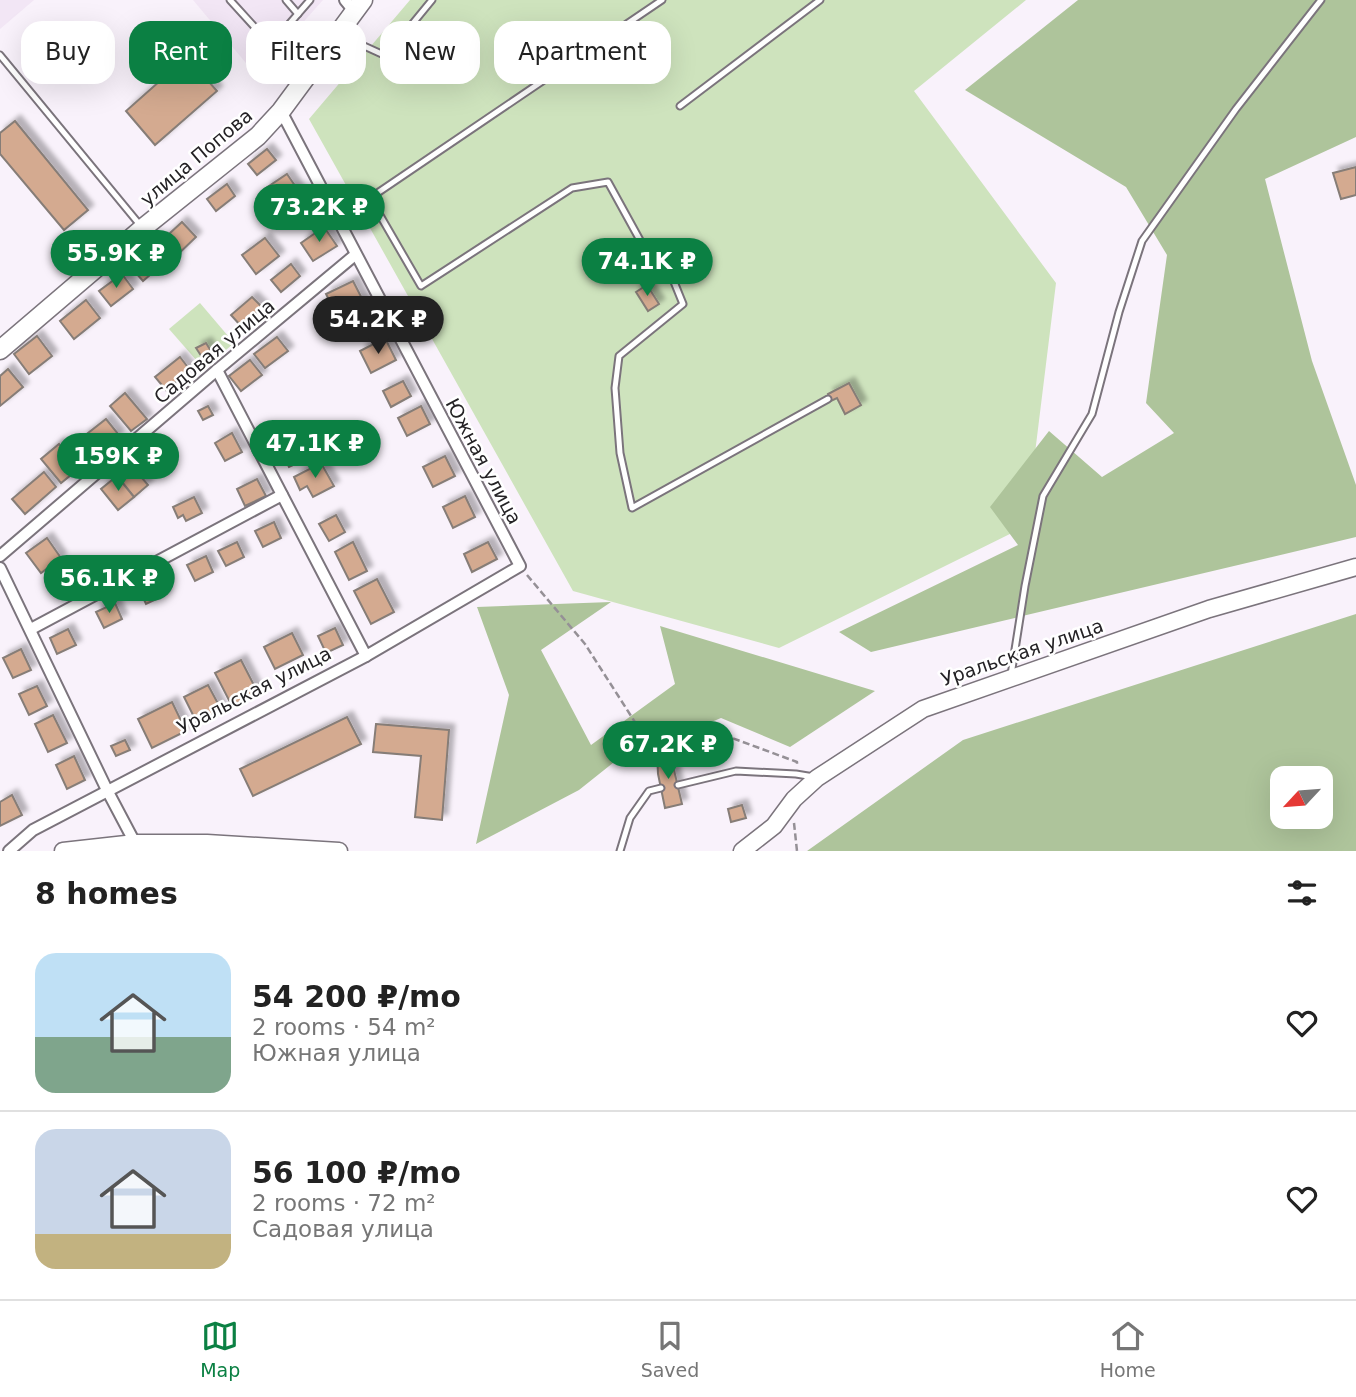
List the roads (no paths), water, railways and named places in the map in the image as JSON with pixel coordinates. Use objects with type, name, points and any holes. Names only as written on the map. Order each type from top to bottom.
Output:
[{"type":"main road","name":"улица Попова","points":[[345,21],[354,4]]},
{"type":"main road","name":"улица Попова","points":[[0,350],[143,228],[258,136],[281,111],[300,84]]},
{"type":"street","name":"Южная улица","points":[[281,111],[520,566]]},
{"type":"street","name":"Садовая улица","points":[[0,556],[355,255]]},
{"type":"street","points":[[217,370],[366,656]]},
{"type":"street","points":[[30,629],[282,495]]},
{"type":"street","name":"Уральская улица","points":[[9,851],[33,830],[366,656],[520,566]]},
{"type":"street","name":"Уральская улица","points":[[742,851],[774,826],[794,799],[817,778],[923,709],[1209,609],[1356,567]]},
{"type":"street","points":[[0,568],[107,790],[145,846]]},
{"type":"street","points":[[63,851],[145,846],[339,851]]},
{"type":"lane","points":[[230,0],[249,21]]},
{"type":"lane","points":[[286,0],[298,14]]},
{"type":"lane","points":[[292,21],[310,0]]},
{"type":"lane","points":[[366,47],[386,56],[432,0]]},
{"type":"lane","points":[[662,0],[370,198],[421,286],[572,188],[608,182],[641,242],[664,257],[683,304],[619,356],[615,388],[620,453],[632,508],[828,399]]},
{"type":"lane","points":[[680,106],[820,0]]},
{"type":"lane","points":[[1011,678],[1025,586],[1043,496],[1092,414],[1119,312],[1142,241],[1236,109],[1321,0]]},
{"type":"lane","points":[[0,55],[143,228]]},
{"type":"lane","points":[[678,785],[736,771],[796,774],[817,778]]},
{"type":"lane","points":[[620,851],[630,818],[649,791],[661,788]]}]
